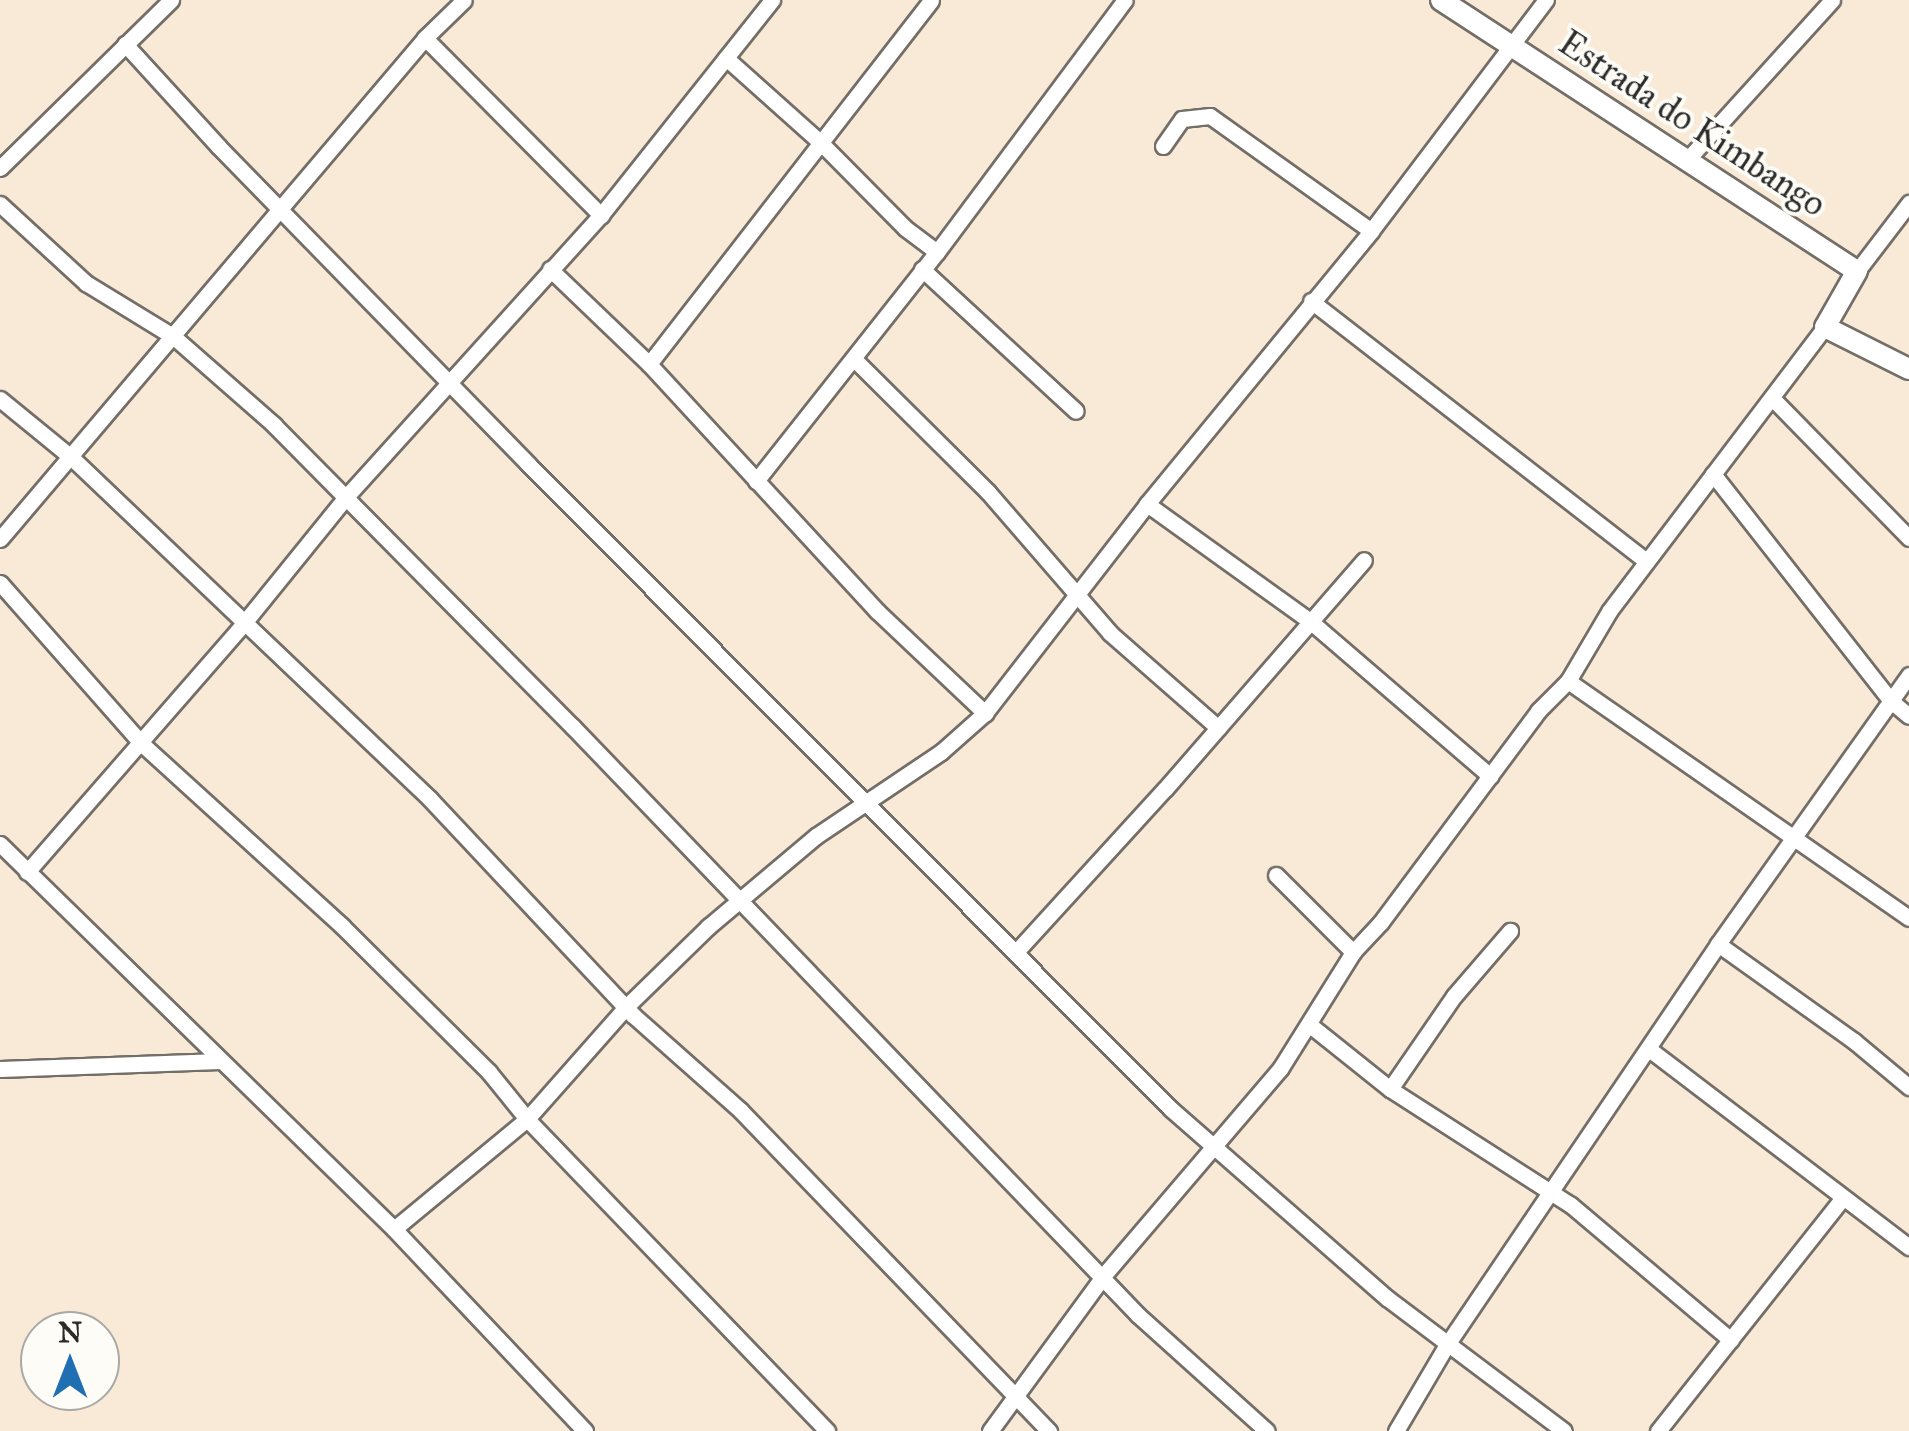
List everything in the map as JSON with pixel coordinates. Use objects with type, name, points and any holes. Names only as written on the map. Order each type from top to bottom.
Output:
[{"type":"street","points":[[0,168],[171,0]]},
{"type":"street","points":[[0,539],[279,208],[318,169],[425,38],[464,0]]},
{"type":"street","points":[[27,872],[449,379],[601,215],[772,0]]},
{"type":"street","points":[[649,364],[930,0]]},
{"type":"street","points":[[756,481],[937,252],[1125,0]]},
{"type":"street","name":"Estrada do Kimbango","points":[[1441,0],[1857,271]]},
{"type":"street","points":[[394,1229],[526,1119],[626,1007],[740,899],[867,800],[941,752],[984,714],[1146,504],[1370,231],[1546,0]]},
{"type":"street","points":[[1687,160],[1832,0]]},
{"type":"street","points":[[425,38],[601,215]]},
{"type":"street","points":[[124,44],[528,464],[1172,1109],[1446,1346],[1564,1431]]},
{"type":"street","points":[[726,58],[820,142],[904,228],[937,252]]},
{"type":"street","points":[[1162,146],[1182,119],[1210,116],[1370,231]]},
{"type":"street","points":[[990,1431],[1104,1275],[1280,1069],[1353,952],[1381,922],[1538,711],[1568,681],[1646,560],[1774,400],[1825,328],[1857,271],[1909,203]]},
{"type":"street","points":[[0,204],[86,283],[174,337],[274,425],[740,899],[1104,1275],[1138,1315],[1267,1431]]},
{"type":"street","points":[[550,268],[649,364],[877,611],[984,714]]},
{"type":"street","points":[[922,269],[1076,410]]},
{"type":"street","points":[[1311,301],[1646,560]]},
{"type":"street","points":[[1825,328],[1909,369]]},
{"type":"street","points":[[854,358],[944,445],[1136,659],[1218,728]]},
{"type":"street","points":[[0,398],[72,458],[430,799],[626,1007],[740,1110],[1049,1431]]},
{"type":"street","points":[[1774,400],[1909,538]]},
{"type":"street","points":[[1713,474],[1891,701],[1909,716]]},
{"type":"street","points":[[1146,504],[1310,621],[1490,776]]},
{"type":"street","points":[[1015,953],[1364,560]]},
{"type":"street","points":[[0,583],[141,743],[342,926],[489,1072],[526,1119],[827,1431]]},
{"type":"street","points":[[1396,1431],[1446,1346],[1718,944],[1909,675]]},
{"type":"street","points":[[1568,681],[1909,918]]},
{"type":"street","points":[[0,844],[394,1229],[585,1431]]},
{"type":"street","points":[[1276,875],[1353,952]]},
{"type":"street","points":[[1390,1088],[1454,996],[1510,930]]},
{"type":"street","points":[[1718,944],[1854,1042],[1909,1087]]},
{"type":"street","points":[[1310,1025],[1390,1088],[1552,1192],[1731,1340]]},
{"type":"street","points":[[1649,1049],[1842,1200],[1909,1247]]},
{"type":"street","points":[[0,1069],[220,1061]]},
{"type":"street","points":[[1658,1431],[1842,1200]]}]
